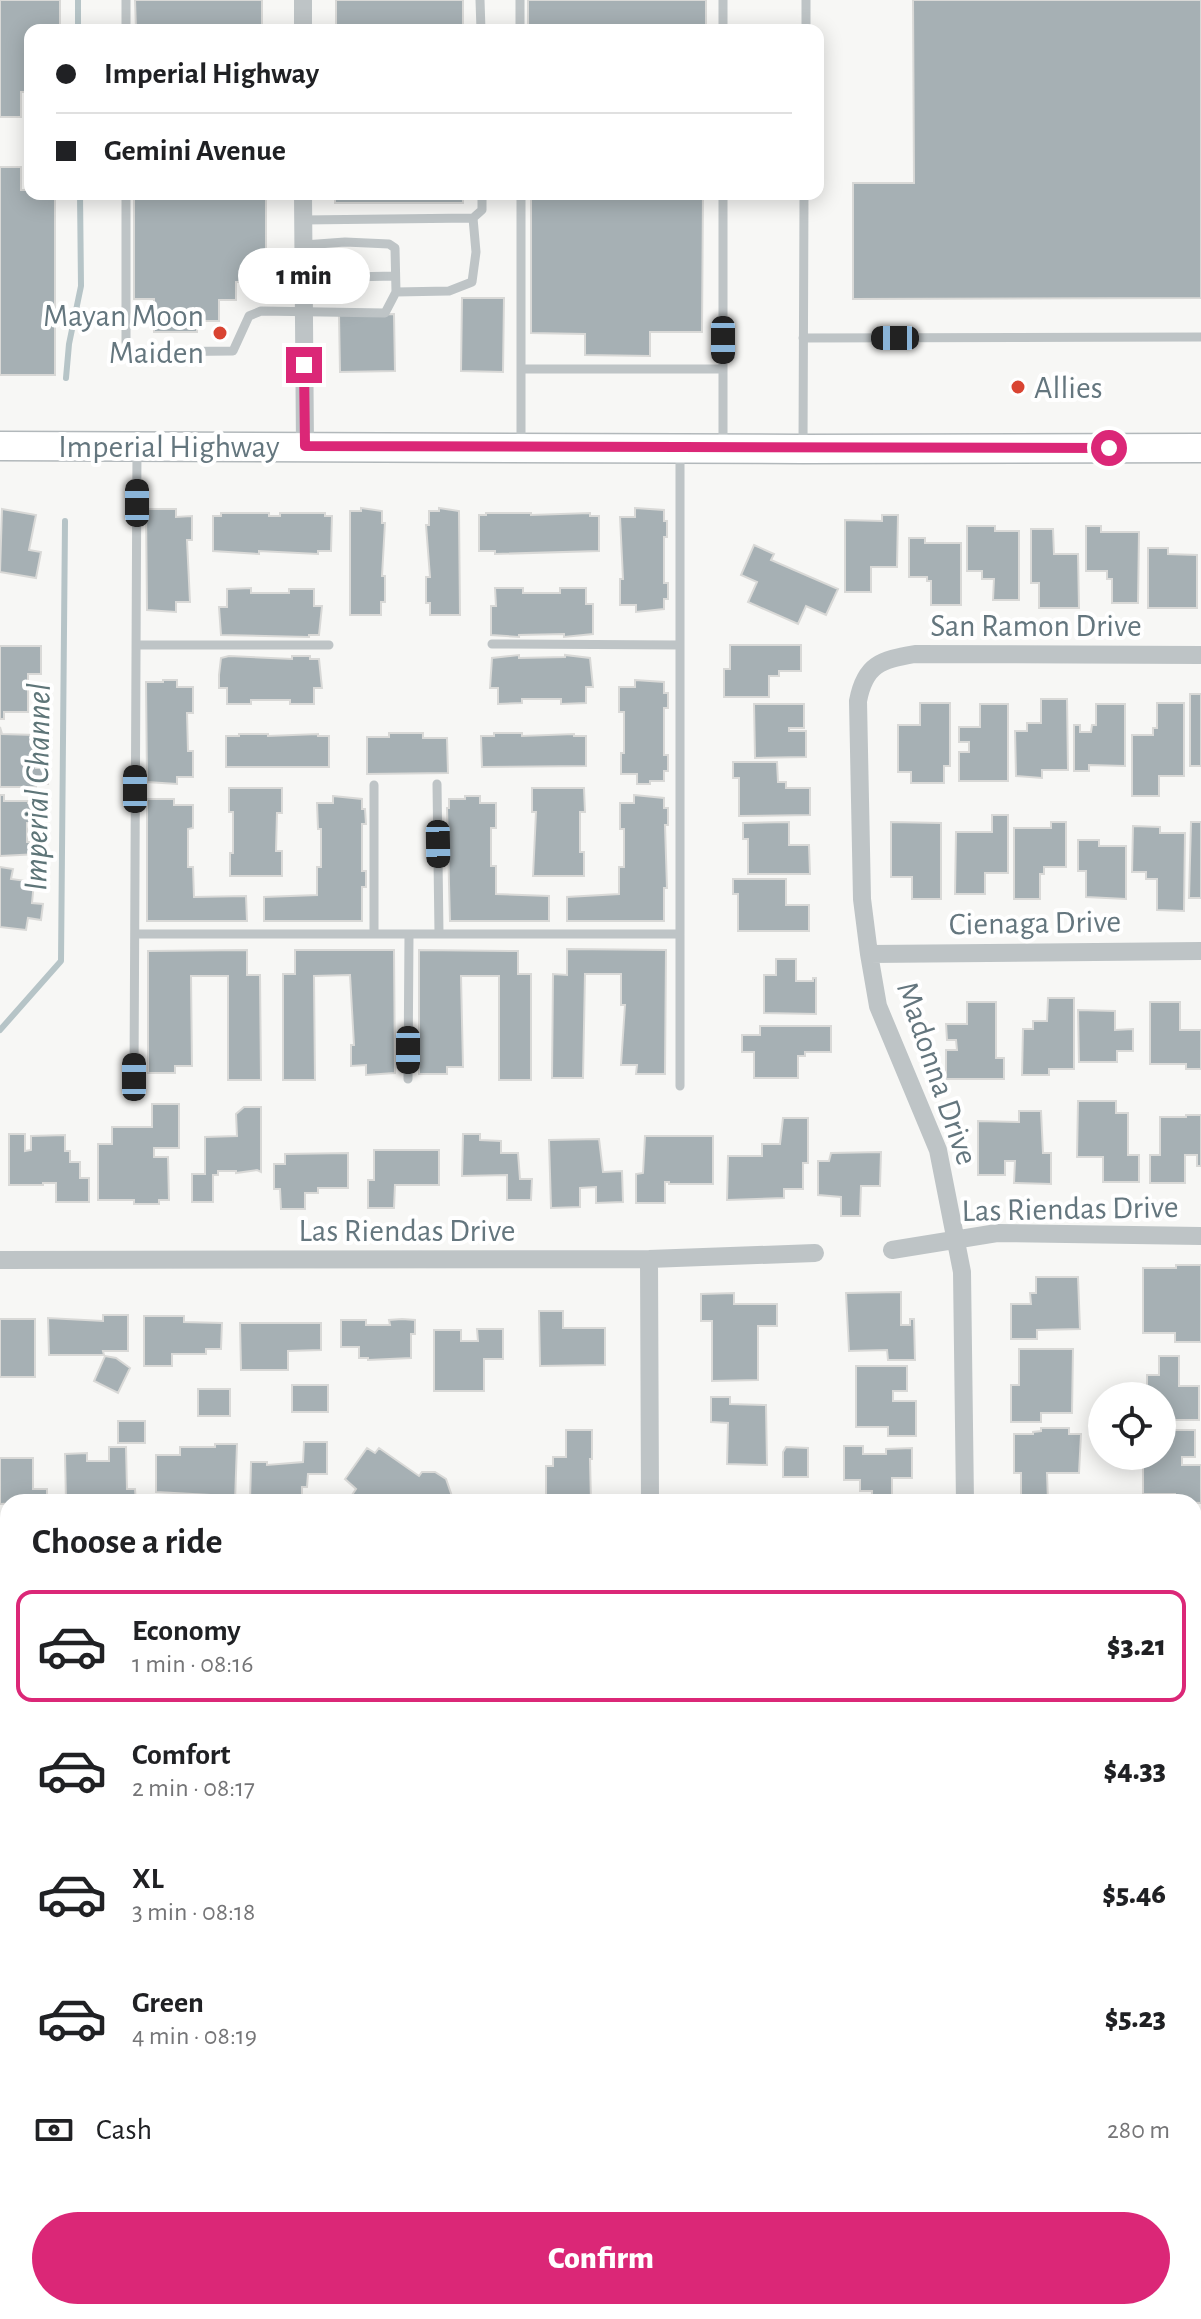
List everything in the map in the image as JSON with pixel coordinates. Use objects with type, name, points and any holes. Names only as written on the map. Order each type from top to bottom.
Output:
[{"type":"main road","name":"Imperial Highway","points":[[0,446],[1201,448]]},
{"type":"street","points":[[303,0],[303,24]]},
{"type":"street","points":[[303,200],[305,446]]},
{"type":"street","name":"San Ramon Drive","points":[[874,666],[891,658],[915,654],[1201,655]]},
{"type":"street","name":"Madonna Drive","points":[[874,666],[862,682],[858,701],[862,899],[878,1006],[938,1150],[962,1272],[965,1494]]},
{"type":"street","name":"Cienaga Drive","points":[[869,954],[1201,951]]},
{"type":"street","name":"Las Riendas Drive","points":[[892,1250],[997,1233],[1201,1236]]},
{"type":"street","name":"Las Riendas Drive","points":[[0,1260],[649,1259],[815,1253]]},
{"type":"street","points":[[649,1259],[650,1494]]},
{"type":"lane","points":[[126,0],[126,24]]},
{"type":"lane","points":[[480,0],[481,24]]},
{"type":"lane","points":[[520,0],[520,24]]},
{"type":"lane","points":[[723,0],[723,24]]},
{"type":"lane","points":[[806,0],[806,24]]},
{"type":"lane","points":[[126,200],[126,342],[130,350],[233,351],[249,316],[261,311],[385,313],[396,292],[395,248],[389,244],[345,242],[304,245]]},
{"type":"lane","points":[[303,220],[473,218],[482,210],[482,200]]},
{"type":"lane","points":[[521,200],[521,446]]},
{"type":"lane","points":[[723,200],[723,447]]},
{"type":"lane","points":[[803,449],[804,200]]},
{"type":"lane","points":[[396,292],[449,291],[472,282],[476,252],[473,218]]},
{"type":"lane","points":[[304,278],[395,276]]},
{"type":"lane","points":[[803,338],[1201,337]]},
{"type":"lane","points":[[522,369],[722,369]]},
{"type":"lane","points":[[134,1077],[137,446]]},
{"type":"lane","points":[[680,447],[680,1086]]},
{"type":"lane","points":[[492,644],[680,645]]},
{"type":"lane","points":[[136,645],[329,645]]},
{"type":"lane","points":[[437,784],[439,934]]},
{"type":"lane","points":[[374,785],[374,934]]},
{"type":"lane","points":[[135,934],[680,934]]},
{"type":"lane","points":[[408,1079],[409,934]]},
{"type":"building","points":[[0,0],[60,0],[60,24],[24,24],[21,117],[0,117]]},
{"type":"building","points":[[135,0],[262,0],[262,24],[136,24]]},
{"type":"building","points":[[336,0],[463,0],[463,24],[336,24]]},
{"type":"building","points":[[528,0],[706,0],[706,24],[528,24]]},
{"type":"building","points":[[913,0],[1201,0],[1201,298],[853,299],[853,183],[914,183]]},
{"type":"building","points":[[0,167],[21,167],[24,200],[55,200],[55,375],[0,375]]},
{"type":"building","points":[[134,200],[266,200],[266,282],[236,282],[236,300],[219,300],[219,321],[197,321],[197,332],[154,332],[154,299],[134,299]]},
{"type":"building","points":[[335,200],[463,200],[463,203],[335,203]]},
{"type":"building","points":[[531,200],[703,200],[702,332],[650,332],[650,356],[585,355],[585,334],[531,333]]},
{"type":"building","points":[[462,298],[504,298],[503,372],[461,371]]},
{"type":"building","points":[[394,314],[395,371],[340,372],[339,315]]},
{"type":"building","points":[[361,508],[382,511],[382,523],[385,523],[382,576],[385,576],[385,602],[381,602],[381,615],[350,615],[350,511],[361,511]]},
{"type":"building","points":[[439,508],[459,511],[460,615],[430,615],[430,603],[426,603],[426,577],[430,577],[426,525],[429,525],[429,511],[439,511]]},
{"type":"building","points":[[635,508],[664,510],[667,537],[664,537],[664,583],[668,583],[668,599],[664,599],[664,609],[636,612],[636,605],[620,605],[620,579],[623,579],[620,517],[635,517]]},
{"type":"building","points":[[2,509],[36,515],[29,550],[41,552],[36,578],[0,572]]},
{"type":"building","points":[[146,509],[176,509],[176,517],[192,516],[192,540],[187,540],[190,602],[176,602],[176,612],[147,610]]},
{"type":"building","points":[[221,513],[269,513],[269,516],[280,516],[280,513],[325,513],[325,516],[332,516],[331,551],[318,551],[318,554],[259,551],[259,554],[213,551],[213,516],[221,516]]},
{"type":"building","points":[[590,513],[590,516],[599,516],[599,551],[495,554],[495,551],[479,551],[479,515]]},
{"type":"building","points":[[882,515],[898,515],[897,567],[871,567],[871,592],[845,592],[845,520],[882,521]]},
{"type":"building","points":[[967,526],[995,526],[995,531],[1019,531],[1019,600],[993,600],[994,579],[982,579],[982,571],[967,571]]},
{"type":"building","points":[[1086,526],[1101,526],[1101,532],[1139,532],[1138,603],[1112,603],[1112,579],[1107,579],[1107,571],[1086,571]]},
{"type":"building","points":[[1031,529],[1053,529],[1054,554],[1078,554],[1079,608],[1039,608],[1039,583],[1031,583]]},
{"type":"building","points":[[909,538],[925,538],[925,543],[961,543],[961,605],[931,605],[931,581],[927,581],[927,577],[909,577]]},
{"type":"building","points":[[754,545],[774,554],[771,560],[838,589],[826,615],[806,606],[798,624],[748,602],[757,582],[741,575]]},
{"type":"building","points":[[1148,548],[1168,548],[1168,554],[1197,555],[1197,608],[1148,608]]},
{"type":"building","points":[[251,588],[251,593],[289,593],[289,589],[314,589],[314,606],[322,606],[319,635],[221,635],[219,607],[227,607],[227,589]]},
{"type":"building","points":[[495,588],[523,588],[523,593],[560,593],[560,588],[586,588],[586,604],[593,604],[593,634],[564,637],[564,634],[491,635],[491,606],[496,606]]},
{"type":"building","points":[[730,645],[801,645],[801,671],[779,671],[779,676],[769,676],[769,697],[724,697],[724,669],[730,669]]},
{"type":"building","points":[[0,646],[41,646],[41,674],[28,674],[28,712],[4,712],[4,719],[0,719]]},
{"type":"building","points":[[519,655],[519,658],[565,655],[590,658],[593,687],[586,687],[586,703],[561,704],[561,699],[522,699],[522,703],[498,704],[498,688],[490,688],[492,658]]},
{"type":"building","points":[[292,656],[310,656],[310,659],[319,659],[322,688],[314,688],[314,704],[290,704],[290,700],[251,700],[251,704],[227,704],[227,688],[219,688],[219,675],[221,658],[292,659]]},
{"type":"building","points":[[177,680],[177,687],[193,687],[193,713],[187,713],[188,751],[193,751],[193,777],[177,777],[177,784],[147,782],[146,682]]},
{"type":"building","points":[[635,680],[664,682],[664,693],[668,693],[668,708],[664,708],[664,755],[668,755],[668,771],[664,771],[664,781],[637,784],[637,774],[621,774],[624,712],[619,712],[619,687],[635,687]]},
{"type":"building","points":[[1190,694],[1201,694],[1201,766],[1190,766]]},
{"type":"building","points":[[1041,699],[1067,699],[1068,770],[1042,770],[1042,778],[1016,776],[1015,731],[1027,731],[1027,723],[1041,723]]},
{"type":"building","points":[[920,703],[950,703],[950,766],[944,766],[944,783],[911,783],[911,772],[898,772],[898,725],[920,725]]},
{"type":"building","points":[[1157,703],[1184,703],[1184,776],[1159,776],[1159,796],[1132,796],[1132,735],[1153,735],[1153,728],[1157,728]]},
{"type":"building","points":[[754,704],[804,704],[804,728],[789,728],[789,731],[806,731],[806,757],[755,758]]},
{"type":"building","points":[[980,704],[1008,704],[1008,781],[959,781],[959,752],[969,752],[969,742],[959,742],[959,727],[980,727]]},
{"type":"building","points":[[1096,704],[1125,704],[1125,766],[1089,765],[1089,771],[1074,771],[1074,725],[1080,725],[1080,732],[1091,732],[1092,725],[1096,725]]},
{"type":"building","points":[[0,727],[2,734],[36,735],[36,768],[48,768],[48,784],[0,787]]},
{"type":"building","points":[[389,733],[423,733],[423,738],[447,738],[448,773],[367,774],[367,737],[389,737]]},
{"type":"building","points":[[494,733],[586,736],[586,766],[482,767],[481,736],[494,736]]},
{"type":"building","points":[[226,736],[329,736],[329,767],[226,767]]},
{"type":"building","points":[[733,762],[777,762],[778,782],[786,782],[786,788],[810,788],[810,815],[739,816],[739,778],[733,778]]},
{"type":"building","points":[[229,788],[282,788],[282,813],[277,813],[276,851],[282,851],[282,876],[230,876],[233,812],[229,812]]},
{"type":"building","points":[[532,788],[584,788],[585,812],[580,812],[580,852],[584,852],[584,876],[533,876],[536,812],[532,812]]},
{"type":"building","points":[[0,795],[4,795],[4,801],[34,803],[34,823],[27,823],[27,842],[39,842],[39,854],[0,856]]},
{"type":"building","points":[[634,795],[664,798],[664,808],[668,808],[664,921],[567,921],[567,897],[619,894],[619,867],[624,867],[620,803],[634,803]]},
{"type":"building","points":[[333,796],[362,799],[362,809],[365,809],[362,871],[366,871],[366,887],[362,887],[362,921],[264,921],[264,897],[317,895],[321,829],[318,829],[317,803],[333,803]]},
{"type":"building","points":[[465,796],[480,796],[480,803],[496,803],[496,828],[491,828],[491,866],[496,866],[496,894],[549,896],[549,921],[450,921],[447,808],[449,799],[465,799]]},
{"type":"building","points":[[147,799],[174,799],[174,805],[193,805],[193,828],[188,829],[188,867],[193,867],[194,897],[246,896],[247,921],[147,921]]},
{"type":"building","points":[[992,815],[1008,815],[1008,873],[985,873],[985,894],[955,894],[956,832],[992,832]]},
{"type":"building","points":[[789,822],[789,845],[809,845],[810,874],[748,874],[748,839],[743,839],[743,823]]},
{"type":"building","points":[[891,822],[941,823],[941,899],[912,899],[912,877],[891,877]]},
{"type":"building","points":[[1051,822],[1066,822],[1066,867],[1044,867],[1044,874],[1040,874],[1040,899],[1014,899],[1014,828],[1051,828]]},
{"type":"building","points":[[1191,822],[1201,822],[1201,898],[1189,898]]},
{"type":"building","points":[[1133,826],[1160,827],[1160,833],[1185,833],[1184,911],[1157,910],[1157,879],[1146,879],[1146,872],[1132,872]]},
{"type":"building","points":[[1078,840],[1099,840],[1099,846],[1126,846],[1126,899],[1086,897],[1086,871],[1078,871]]},
{"type":"building","points":[[0,867],[13,869],[11,879],[34,882],[32,903],[43,904],[41,920],[28,918],[26,930],[0,927]]},
{"type":"building","points":[[733,879],[786,879],[786,905],[809,905],[809,931],[738,931],[738,894],[733,894]]},
{"type":"building","points":[[567,949],[666,950],[665,1074],[636,1074],[637,1065],[621,1065],[625,1005],[621,1005],[621,974],[585,974],[583,1078],[552,1078],[553,974],[567,975]]},
{"type":"building","points":[[247,950],[247,975],[260,975],[261,1080],[228,1080],[228,976],[191,976],[192,1066],[175,1066],[175,1073],[148,1073],[148,951]]},
{"type":"building","points":[[295,950],[394,950],[395,1073],[366,1075],[366,1065],[351,1066],[351,1045],[354,1045],[350,975],[314,976],[315,1080],[283,1080],[283,974],[295,974]]},
{"type":"building","points":[[419,950],[518,951],[518,974],[531,974],[531,1080],[499,1080],[499,976],[461,976],[463,1067],[447,1067],[447,1074],[419,1074]]},
{"type":"building","points":[[776,959],[796,959],[796,981],[813,981],[816,978],[816,1014],[764,1013],[764,975],[776,975]]},
{"type":"building","points":[[1048,998],[1074,998],[1074,1069],[1049,1069],[1049,1075],[1022,1075],[1023,1029],[1033,1029],[1033,1021],[1047,1021]]},
{"type":"building","points":[[967,1002],[996,1002],[996,1058],[1004,1058],[1004,1079],[946,1079],[946,1050],[957,1050],[956,1040],[947,1040],[946,1024],[967,1024]]},
{"type":"building","points":[[1150,1002],[1180,1002],[1180,1030],[1201,1030],[1201,1069],[1186,1069],[1186,1064],[1150,1064]]},
{"type":"building","points":[[1078,1010],[1115,1011],[1115,1030],[1133,1029],[1133,1051],[1117,1051],[1117,1062],[1079,1062]]},
{"type":"building","points":[[760,1026],[831,1026],[831,1052],[805,1052],[805,1056],[798,1056],[798,1078],[754,1078],[754,1052],[742,1052],[742,1035],[760,1035]]},
{"type":"building","points":[[1078,1101],[1116,1101],[1116,1113],[1128,1113],[1128,1155],[1139,1155],[1139,1182],[1103,1182],[1103,1157],[1077,1157]]},
{"type":"building","points":[[152,1104],[179,1104],[179,1148],[154,1148],[154,1157],[168,1157],[169,1200],[159,1200],[159,1204],[134,1204],[134,1200],[98,1200],[98,1144],[112,1144],[112,1127],[152,1127]]},
{"type":"building","points":[[244,1107],[261,1107],[261,1172],[218,1171],[218,1175],[213,1175],[213,1202],[192,1202],[192,1174],[205,1174],[205,1137],[237,1136],[236,1114]]},
{"type":"building","points":[[1019,1111],[1041,1111],[1043,1153],[1051,1153],[1051,1184],[1014,1183],[1015,1161],[1005,1161],[1005,1175],[978,1175],[978,1121],[1019,1122]]},
{"type":"building","points":[[1201,1115],[1201,1166],[1197,1166],[1197,1155],[1185,1155],[1185,1183],[1150,1183],[1150,1155],[1160,1155],[1160,1117]]},
{"type":"building","points":[[783,1118],[808,1118],[808,1163],[803,1163],[803,1189],[784,1189],[784,1198],[727,1200],[728,1156],[762,1156],[762,1144],[780,1144]]},
{"type":"building","points":[[9,1134],[25,1134],[25,1151],[31,1150],[31,1136],[65,1135],[65,1151],[70,1151],[70,1162],[80,1162],[80,1178],[89,1178],[89,1202],[56,1202],[56,1183],[9,1185]]},
{"type":"building","points":[[463,1134],[480,1134],[480,1140],[501,1141],[501,1153],[518,1153],[520,1179],[532,1179],[531,1200],[507,1200],[507,1175],[462,1176]]},
{"type":"building","points":[[645,1136],[713,1136],[713,1184],[665,1182],[665,1203],[636,1203],[636,1174],[643,1173]]},
{"type":"building","points":[[599,1139],[603,1172],[622,1171],[623,1202],[596,1203],[596,1187],[580,1188],[580,1207],[551,1208],[549,1140]]},
{"type":"building","points":[[374,1150],[439,1150],[439,1185],[395,1185],[394,1208],[368,1208],[368,1180],[374,1180]]},
{"type":"building","points":[[881,1152],[880,1186],[861,1186],[860,1216],[841,1216],[841,1197],[818,1195],[818,1161],[829,1161],[831,1153]]},
{"type":"building","points":[[348,1153],[348,1188],[318,1188],[318,1193],[305,1193],[305,1209],[281,1209],[280,1189],[274,1189],[274,1164],[285,1164],[285,1154]]},
{"type":"building","points":[[1176,1265],[1201,1265],[1201,1342],[1175,1342],[1175,1333],[1143,1333],[1143,1268],[1176,1268]]},
{"type":"building","points":[[1036,1277],[1078,1277],[1080,1329],[1037,1330],[1037,1339],[1011,1339],[1011,1304],[1031,1304],[1030,1293],[1036,1293]]},
{"type":"building","points":[[901,1292],[901,1325],[910,1325],[910,1319],[914,1319],[915,1360],[888,1360],[887,1350],[849,1351],[846,1293]]},
{"type":"building","points":[[734,1293],[734,1304],[777,1304],[777,1326],[758,1326],[758,1380],[712,1381],[712,1321],[701,1321],[701,1294]]},
{"type":"building","points":[[539,1311],[563,1311],[563,1328],[605,1328],[605,1365],[540,1366]]},
{"type":"building","points":[[103,1315],[128,1315],[128,1351],[103,1351],[104,1355],[49,1355],[48,1318],[103,1321]]},
{"type":"building","points":[[144,1316],[184,1316],[184,1322],[222,1323],[221,1349],[206,1349],[206,1354],[172,1354],[172,1366],[144,1366]]},
{"type":"building","points":[[0,1319],[35,1319],[35,1377],[0,1377]]},
{"type":"building","points":[[341,1320],[366,1320],[366,1325],[390,1325],[389,1320],[415,1320],[415,1334],[411,1334],[411,1358],[368,1360],[359,1358],[359,1347],[341,1347]]},
{"type":"building","points":[[240,1323],[321,1323],[321,1350],[288,1351],[288,1370],[241,1370]]},
{"type":"building","points":[[477,1329],[503,1329],[503,1359],[484,1359],[484,1391],[434,1391],[434,1330],[461,1330],[461,1341],[478,1341]]},
{"type":"building","points":[[1019,1349],[1073,1349],[1072,1413],[1041,1413],[1041,1422],[1011,1422],[1011,1385],[1019,1385]]},
{"type":"building","points":[[105,1356],[116,1358],[130,1368],[118,1393],[94,1381]]},
{"type":"building","points":[[1159,1356],[1179,1356],[1179,1386],[1199,1386],[1199,1420],[1176,1420],[1176,1382],[1147,1382],[1147,1375],[1159,1375]]},
{"type":"building","points":[[856,1366],[907,1366],[907,1391],[893,1391],[893,1401],[916,1401],[916,1436],[888,1436],[888,1427],[856,1427]]},
{"type":"building","points":[[292,1385],[328,1385],[328,1412],[292,1412]]},
{"type":"building","points":[[198,1389],[230,1389],[230,1416],[198,1416]]},
{"type":"building","points":[[711,1397],[730,1397],[730,1404],[766,1405],[767,1465],[727,1464],[728,1423],[711,1422]]},
{"type":"building","points":[[118,1421],[145,1421],[145,1443],[118,1443]]},
{"type":"building","points":[[1041,1428],[1069,1428],[1069,1434],[1081,1434],[1079,1473],[1047,1473],[1048,1494],[1021,1494],[1021,1473],[1014,1473],[1014,1434],[1041,1431]]},
{"type":"building","points":[[566,1430],[592,1430],[591,1494],[546,1494],[546,1466],[553,1466],[553,1457],[566,1457]]},
{"type":"building","points":[[1176,1430],[1195,1430],[1195,1457],[1182,1457],[1182,1465],[1201,1465],[1201,1494],[1143,1494],[1143,1470],[1176,1470]]},
{"type":"building","points":[[304,1442],[327,1442],[327,1474],[308,1474],[307,1487],[302,1487],[302,1494],[250,1494],[251,1462],[267,1462],[267,1465],[303,1462]]},
{"type":"building","points":[[215,1444],[237,1444],[235,1494],[156,1492],[156,1455],[180,1455],[180,1447],[215,1447]]},
{"type":"building","points":[[844,1446],[863,1446],[863,1454],[886,1454],[886,1449],[912,1448],[912,1478],[892,1478],[892,1494],[860,1491],[860,1480],[844,1480]]},
{"type":"building","points":[[109,1447],[126,1447],[127,1489],[135,1489],[135,1494],[66,1494],[65,1454],[87,1453],[87,1461],[109,1461]]},
{"type":"building","points":[[786,1447],[808,1448],[808,1477],[783,1477],[783,1452]]},
{"type":"building","points":[[367,1448],[375,1453],[379,1448],[419,1476],[422,1472],[435,1472],[446,1479],[451,1494],[353,1494],[356,1489],[345,1479]]},
{"type":"building","points":[[0,1458],[33,1458],[33,1489],[47,1489],[47,1494],[0,1494]]},
{"type":"waterway","name":"Imperial Channel","points":[[78,0],[78,24]]},
{"type":"waterway","name":"Imperial Channel","points":[[66,378],[69,344],[81,286],[80,200]]},
{"type":"waterway","name":"Imperial Channel","points":[[0,1030],[61,961],[65,521]]},
{"type":"place","name":"Mayan Moon Maiden","points":[[220,333]]},
{"type":"place","name":"Allies","points":[[1018,387]]},
{"type":"route","points":[[304,365],[305,446],[1109,448]]}]
